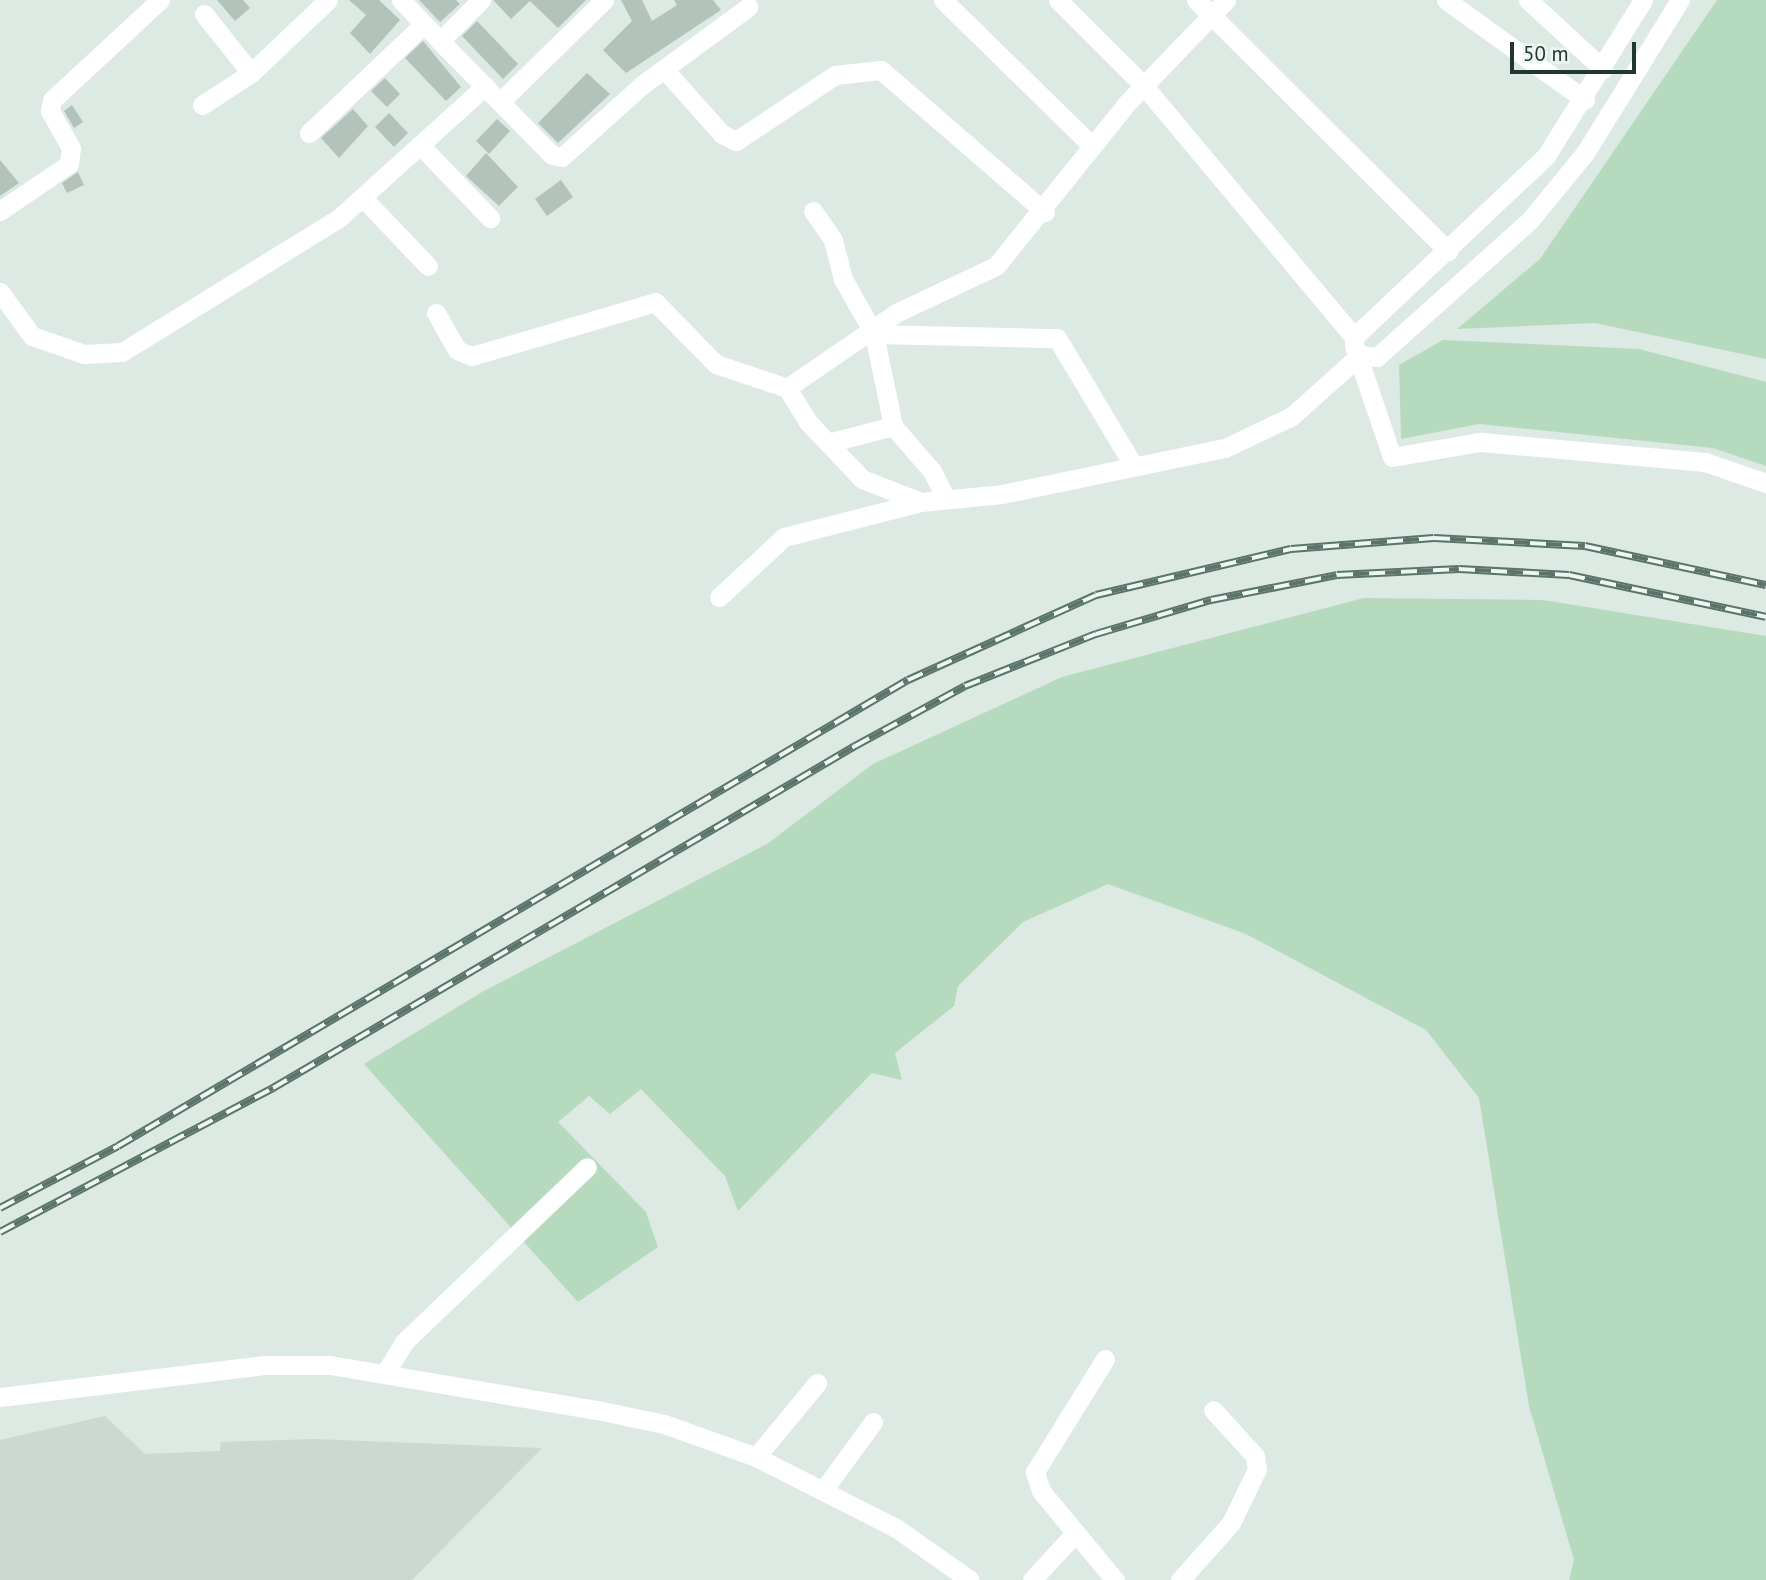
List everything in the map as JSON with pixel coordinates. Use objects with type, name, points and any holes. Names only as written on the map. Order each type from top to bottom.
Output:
[{"type":"street","points":[[0,211],[69,164],[71,148],[50,104],[160,0]]},
{"type":"street","points":[[202,105],[251,73],[328,0]]},
{"type":"street","points":[[401,0],[552,155],[562,157],[664,69],[748,6]]},
{"type":"street","points":[[440,41],[481,0]]},
{"type":"street","points":[[500,101],[604,0]]},
{"type":"street","points":[[943,0],[1091,145]]},
{"type":"street","points":[[1058,0],[1143,86],[1357,346],[1392,457],[1481,442],[1705,462],[1766,483]]},
{"type":"street","points":[[1196,0],[1448,251]]},
{"type":"street","points":[[787,388],[874,334],[896,313],[996,266],[1045,212],[1091,145],[1143,86],[1226,0]]},
{"type":"street","points":[[1446,0],[1585,100]]},
{"type":"street","points":[[1528,0],[1603,69]]},
{"type":"street","points":[[719,597],[784,537],[921,502],[1225,448],[1292,416],[1448,251],[1546,156],[1585,100],[1643,0]]},
{"type":"street","points":[[1357,346],[1377,356],[1530,220],[1585,153],[1680,0]]},
{"type":"street","points":[[204,14],[251,73]]},
{"type":"street","points":[[309,133],[424,24]]},
{"type":"street","points":[[664,69],[722,134],[736,141],[835,75],[881,70],[1045,212]]},
{"type":"street","points":[[0,292],[32,336],[84,354],[122,352],[237,285],[363,198],[485,86]]},
{"type":"street","points":[[421,146],[490,218]]},
{"type":"street","points":[[363,198],[428,266]]},
{"type":"street","points":[[813,211],[833,240],[843,279],[874,334],[893,426],[932,471],[946,499]]},
{"type":"street","points":[[436,313],[457,350],[472,356],[655,302],[716,364],[787,388],[828,443],[862,479],[921,502]]},
{"type":"street","points":[[0,320],[20,323]]},
{"type":"street","points":[[874,334],[1057,338],[1133,465]]},
{"type":"street","points":[[828,443],[893,426]]},
{"type":"street","points":[[385,1373],[404,1342],[587,1167]]},
{"type":"street","points":[[1105,1359],[1035,1472],[1041,1490],[1115,1580]]},
{"type":"street","points":[[0,1397],[266,1365],[385,1373],[664,1424],[756,1457],[824,1489],[896,1528],[970,1580]]},
{"type":"street","points":[[756,1457],[817,1383]]},
{"type":"street","points":[[1180,1580],[1231,1523],[1257,1469],[1255,1456],[1213,1410]]},
{"type":"street","points":[[824,1489],[873,1422]]},
{"type":"street","points":[[1032,1580],[1075,1534]]},
{"type":"shaded area","points":[[105,1416],[145,1454],[220,1451],[221,1442],[314,1439],[542,1448],[412,1580],[0,1580],[0,1440]]},
{"type":"green space","points":[[1717,0],[1766,0],[1766,359],[1595,323],[1457,329],[1540,259]]},
{"type":"green space","points":[[1443,340],[1639,349],[1766,382],[1766,466],[1713,448],[1479,424],[1401,439],[1399,365]]},
{"type":"green space","points":[[1364,598],[1543,600],[1766,636],[1766,1580],[1569,1580],[1574,1560],[1529,1406],[1479,1098],[1426,1030],[1246,934],[1108,884],[1023,922],[958,986],[954,1006],[895,1053],[902,1080],[872,1073],[738,1211],[725,1176],[641,1089],[610,1114],[589,1096],[558,1122],[646,1212],[658,1247],[578,1302],[364,1064],[482,992],[767,844],[873,764],[1062,677]]},
{"type":"building","points":[[217,0],[243,0],[250,8],[235,21]]},
{"type":"building","points":[[349,0],[379,0],[400,20],[370,54],[350,33],[366,15]]},
{"type":"building","points":[[419,0],[456,0],[460,4],[440,22]]},
{"type":"building","points":[[493,0],[586,0],[558,28],[530,1],[511,19]]},
{"type":"building","points":[[621,0],[642,0],[652,21],[677,5],[674,0],[713,0],[721,10],[626,73],[603,50],[632,21]]},
{"type":"building","points":[[477,21],[518,64],[503,79],[462,36]]},
{"type":"building","points":[[423,41],[461,87],[446,101],[405,58]]},
{"type":"building","points":[[587,73],[610,94],[558,143],[538,123]]},
{"type":"building","points":[[385,78],[400,94],[387,107],[371,91]]},
{"type":"building","points":[[72,105],[83,122],[74,128],[64,111]]},
{"type":"building","points":[[353,109],[368,126],[339,158],[321,138]]},
{"type":"building","points":[[389,113],[408,133],[394,147],[375,127]]},
{"type":"building","points":[[497,119],[510,131],[489,154],[476,141]]},
{"type":"building","points":[[486,153],[518,187],[499,206],[466,176]]},
{"type":"building","points":[[0,160],[19,183],[0,196]]},
{"type":"building","points":[[78,172],[84,185],[67,193],[62,183]]},
{"type":"building","points":[[561,180],[573,197],[547,216],[535,199]]},
{"type":"railway","points":[[0,1208],[118,1146],[908,680],[1096,595],[1291,549],[1434,538],[1585,546],[1766,585]]},
{"type":"railway","points":[[0,1232],[273,1088],[855,746],[965,686],[1096,634],[1211,600],[1337,575],[1459,569],[1569,575],[1766,617]]}]
